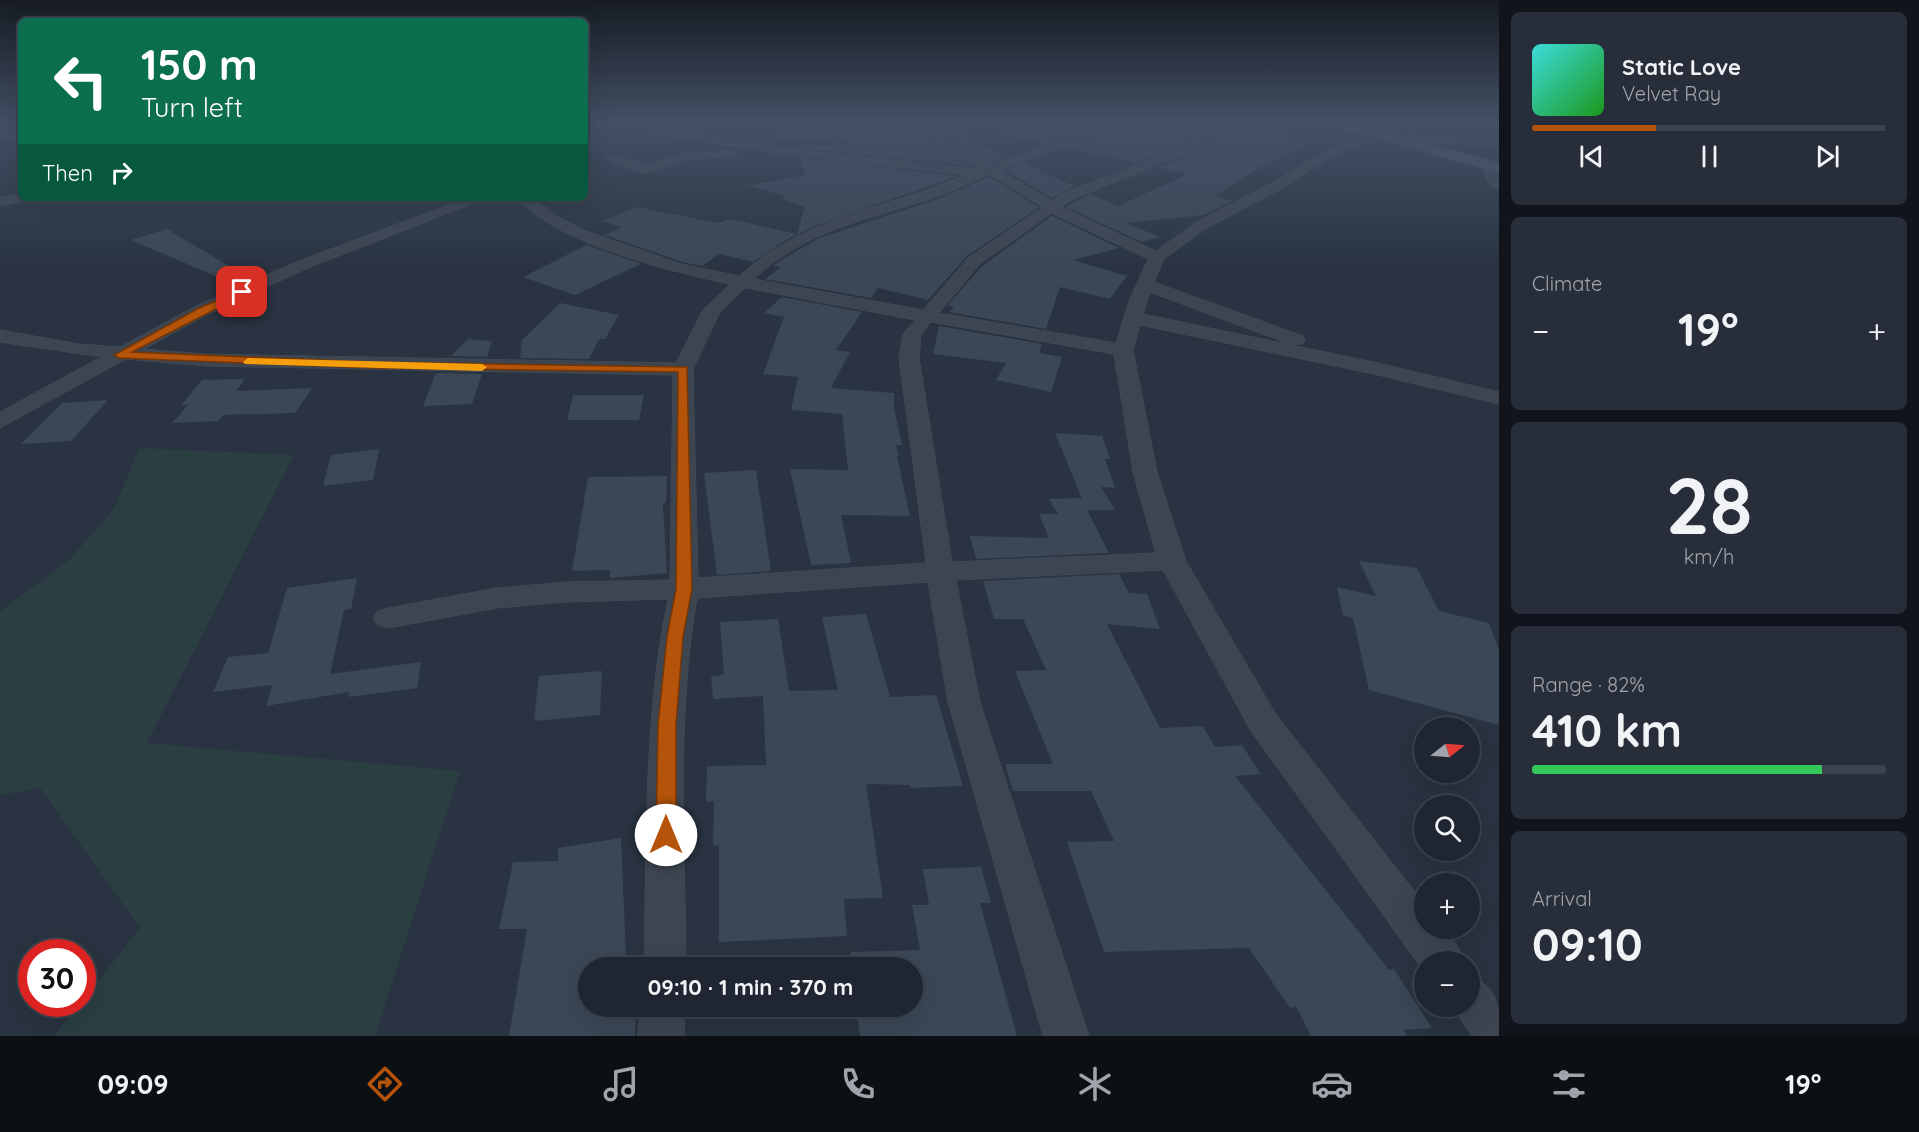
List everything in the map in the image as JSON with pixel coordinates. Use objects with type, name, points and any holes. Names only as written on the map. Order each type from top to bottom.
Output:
[{"type":"street","points":[[977,171],[986,172],[1157,258]]},
{"type":"street","points":[[1066,1036],[964,702],[940,571],[927,468],[914,406],[909,357],[912,334],[974,261],[1068,196],[1132,171]]},
{"type":"street","points":[[1298,171],[1269,190],[1203,224],[1157,258],[1138,301],[1123,350],[1145,472],[1172,561],[1263,722],[1435,951]]},
{"type":"street","points":[[1491,171],[1489,174],[1499,186]]},
{"type":"street","points":[[665,957],[667,725],[675,637],[684,589],[683,369],[712,310],[739,282],[787,246],[875,205],[930,195],[986,172]]},
{"type":"street","points":[[0,202],[18,199]]},
{"type":"street","points":[[0,421],[202,310],[302,265],[471,201]]},
{"type":"street","points":[[529,201],[566,227],[601,242],[677,268],[739,282],[1123,350]]},
{"type":"street","points":[[1146,285],[1378,369]]},
{"type":"street","points":[[1134,318],[1378,369],[1499,398]]},
{"type":"street","points":[[0,336],[119,355],[371,365],[683,369]]},
{"type":"street","points":[[388,618],[497,598],[567,592],[684,589],[940,571],[1172,561]]},
{"type":"street","points":[[1480,1010],[1499,1035]]},
{"type":"street","points":[[661,1036],[662,1017]]},
{"type":"green space","points":[[139,448],[294,455],[147,743],[460,771],[375,1036],[54,1036],[69,1017],[96,1017],[96,983],[140,928],[40,788],[0,795],[0,611],[68,561],[114,509]]},
{"type":"building","points":[[804,171],[916,171],[957,176],[818,225],[789,238],[753,262],[719,254],[702,266],[682,262],[605,235],[622,227],[602,221],[637,207],[718,223],[730,219],[797,234],[805,207],[780,198],[786,196],[747,186],[806,175]]},
{"type":"building","points":[[1006,171],[1042,171],[1074,186],[1052,198]]},
{"type":"building","points":[[1175,171],[1254,171],[1215,196],[1233,201],[1204,215],[1125,223],[1161,237],[1142,242],[1066,207],[1091,194],[1118,206],[1188,174]]},
{"type":"building","points":[[989,177],[1039,207],[967,256],[928,300],[878,288],[871,298],[765,279],[781,267],[773,266],[775,264],[817,239],[941,198]]},
{"type":"building","points":[[1052,216],[1119,248],[1073,260],[1127,276],[1110,299],[1060,287],[1046,329],[949,312],[954,307],[948,305],[982,266]]},
{"type":"building","points":[[167,229],[234,269],[227,281],[131,240]]},
{"type":"building","points":[[587,245],[641,264],[575,295],[523,277]]},
{"type":"building","points":[[782,297],[862,312],[836,350],[850,352],[831,388],[894,393],[894,407],[902,445],[896,445],[899,456],[897,456],[910,516],[841,515],[851,563],[811,565],[790,469],[848,470],[842,414],[791,410],[798,377],[763,374],[784,317],[764,313]]},
{"type":"building","points":[[560,303],[619,315],[605,339],[599,339],[589,359],[520,358],[522,340]]},
{"type":"building","points":[[939,326],[1042,344],[1039,353],[1062,357],[1051,392],[996,380],[1006,363],[933,354]]},
{"type":"building","points":[[468,339],[492,341],[487,357],[451,356]]},
{"type":"building","points":[[436,373],[482,374],[472,404],[423,406]]},
{"type":"building","points":[[245,379],[236,391],[312,388],[295,413],[223,415],[218,421],[172,423],[188,405],[181,405],[202,380]]},
{"type":"building","points":[[573,395],[644,395],[639,420],[567,420]]},
{"type":"building","points":[[108,400],[71,441],[21,444],[62,403]]},
{"type":"building","points":[[1055,433],[1102,436],[1110,459],[1105,459],[1115,488],[1101,487],[1115,510],[1087,510],[1109,553],[976,559],[970,536],[1049,538],[1039,514],[1058,514],[1049,499],[1081,498],[1083,501]]},
{"type":"building","points":[[379,449],[373,480],[323,486],[331,455]]},
{"type":"building","points":[[756,470],[771,571],[717,575],[704,473]]},
{"type":"building","points":[[667,476],[666,503],[663,503],[667,573],[610,578],[610,570],[572,571],[588,477]]},
{"type":"building","points":[[1359,561],[1417,568],[1439,611],[1489,623],[1499,650],[1499,725],[1480,720],[1480,717],[1469,717],[1369,690],[1353,618],[1343,615],[1337,587],[1376,596]]},
{"type":"building","points":[[1119,574],[1129,593],[1147,594],[1160,629],[1107,624],[1160,728],[1203,726],[1215,747],[1242,745],[1261,774],[1235,776],[1389,970],[1394,969],[1414,1000],[1414,1017],[1425,1017],[1432,1028],[1404,1030],[1407,1036],[1311,1036],[1296,1006],[1290,1008],[1249,948],[1104,952],[1067,842],[1114,841],[1091,791],[1013,791],[1005,764],[1053,764],[1015,671],[1046,670],[1023,619],[994,619],[983,581]]},
{"type":"building","points":[[357,578],[351,609],[344,610],[330,674],[421,662],[417,688],[348,697],[349,692],[266,706],[272,685],[213,692],[228,657],[268,653],[287,588]]},
{"type":"building","points":[[866,614],[890,697],[936,695],[963,786],[910,788],[910,785],[866,784],[883,898],[844,899],[847,936],[719,942],[719,846],[713,845],[714,801],[706,802],[707,766],[766,765],[763,696],[713,699],[711,676],[724,675],[720,622],[778,619],[789,691],[838,690],[822,617]]},
{"type":"building","points":[[602,671],[600,715],[534,721],[539,676]]},
{"type":"building","points":[[621,838],[626,956],[638,955],[638,957],[578,957],[578,1017],[636,1017],[635,1036],[509,1036],[527,929],[499,929],[513,862],[558,861],[558,848]]},
{"type":"building","points":[[981,867],[991,903],[980,903],[1017,1036],[860,1036],[857,1017],[923,1017],[923,957],[851,957],[850,952],[920,950],[912,905],[929,905],[923,869]]},
{"type":"slow traffic","points":[[248,362],[482,367]]},
{"type":"route","points":[[242,292],[202,310],[119,355],[371,365],[683,369],[685,399],[684,589],[675,637],[667,725],[666,835]]}]
